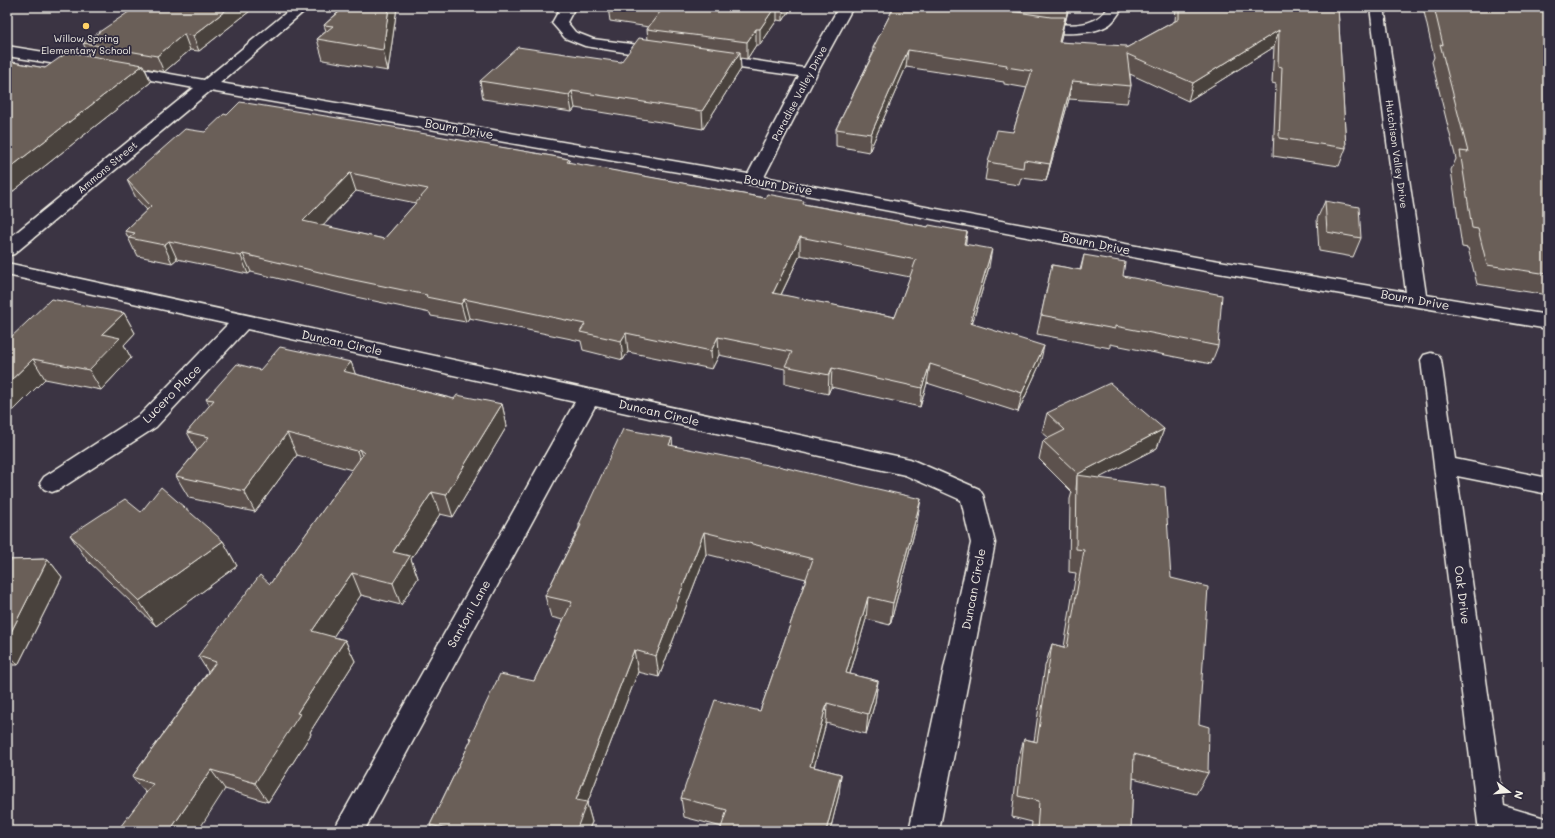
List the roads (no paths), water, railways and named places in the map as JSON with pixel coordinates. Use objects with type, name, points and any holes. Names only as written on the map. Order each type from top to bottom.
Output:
[{"type":"street","name":"Ammons Street","points":[[7,250],[302,7]]},
{"type":"street","points":[[568,7],[559,23],[570,35],[590,43],[679,55]]},
{"type":"street","name":"Paradise Valley Drive","points":[[753,180],[809,73],[846,7]]},
{"type":"street","points":[[1017,24],[1048,28],[1080,28],[1103,22],[1116,7]]},
{"type":"street","name":"Hutchison Valley Drive","points":[[1377,7],[1417,300]]},
{"type":"street","name":"Bourn Drive","points":[[7,51],[753,180],[1201,264],[1548,322]]},
{"type":"street","points":[[694,57],[809,73]]},
{"type":"street","name":"Duncan Circle","points":[[7,269],[910,468],[971,495],[983,543],[924,831]]},
{"type":"street","name":"Lucero Place","points":[[52,483],[148,421],[243,321]]},
{"type":"street","name":"Santoni Lane","points":[[348,831],[589,397]]},
{"type":"lane","name":"Oak Drive","points":[[1431,360],[1491,824]]},
{"type":"lane","points":[[1445,464],[1548,486]]},
{"type":"lane","points":[[1491,824],[1545,831]]},
{"type":"place","name":"Willow Spring Elementary School","points":[[86,26]]}]
